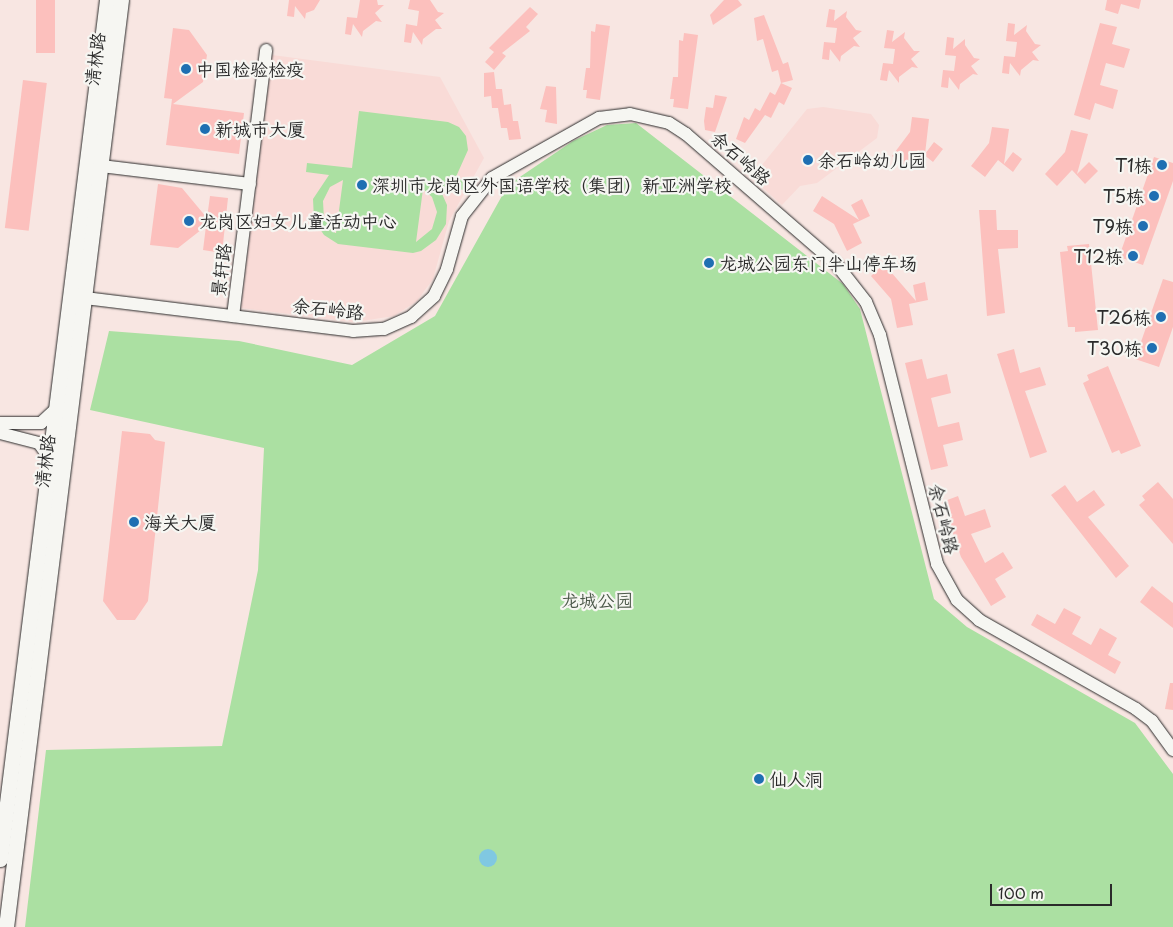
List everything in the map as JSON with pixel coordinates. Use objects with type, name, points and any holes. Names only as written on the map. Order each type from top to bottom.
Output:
[{"type":"main road","name":"清林路","points":[[0,857],[107,0]]},
{"type":"main road","name":"清林路","points":[[6,927],[122,0]]},
{"type":"main road","points":[[0,796],[11,773]]},
{"type":"street","name":"景轩路","points":[[233,316],[266,50]]},
{"type":"street","name":"余石岭路","points":[[84,298],[364,331],[398,324],[420,311],[439,288],[462,216],[492,178],[599,118],[630,114],[669,123],[837,265],[866,302],[880,335],[937,564],[957,600],[979,620],[1140,712],[1173,750]]},
{"type":"street","points":[[101,166],[250,184]]},
{"type":"street","points":[[0,424],[41,423],[56,409]]},
{"type":"street","points":[[0,433],[39,443],[50,459]]},
{"type":"street","points":[[0,857],[16,846],[2,834]]},
{"type":"shaded area","name":"深圳市龙岗区外国语学校（集团）新亚洲学校","points":[[272,55],[440,77],[484,158],[449,221],[433,279],[417,301],[394,316],[355,322],[241,308]]},
{"type":"shaded area","name":"余石岭幼儿园","points":[[823,107],[871,114],[879,125],[877,138],[817,183],[800,186],[782,205],[763,188],[762,165],[807,109]]},
{"type":"green space","points":[[359,111],[448,122],[459,127],[466,136],[468,150],[455,179],[465,180],[464,190],[439,187],[447,205],[446,224],[436,240],[421,251],[413,253],[338,244],[324,235],[314,220],[313,199],[329,175],[306,172],[307,163],[352,168]],"holes":[[[343,180],[336,233],[335,233],[324,219],[323,201],[330,187]],[[423,189],[432,197],[437,212],[432,229],[416,242]]]},
{"type":"green space","name":"龙城公园","points":[[636,123],[843,284],[860,309],[934,599],[967,627],[1135,723],[1173,774],[1173,927],[25,927],[46,750],[222,746],[258,570],[264,448],[90,410],[109,331],[239,341],[352,365],[435,316],[508,185],[573,141],[607,125]]},
{"type":"water","points":[[488,849],[494,852],[497,858],[494,864],[488,867],[482,864],[479,858],[482,852]]},
{"type":"building","points":[[36,0],[55,0],[55,53],[36,53]]},
{"type":"building","points":[[289,0],[320,0],[314,10],[306,13],[305,19],[295,6],[294,17],[287,16]]},
{"type":"building","points":[[360,0],[377,0],[378,5],[384,5],[375,13],[382,22],[376,21],[363,31],[362,37],[353,24],[351,35],[345,34],[347,17],[357,18]]},
{"type":"building","points":[[410,0],[430,0],[438,12],[444,13],[435,20],[442,29],[436,29],[423,39],[422,45],[413,32],[411,43],[404,42],[406,24],[417,26],[419,11],[408,9]]},
{"type":"building","points":[[724,0],[738,0],[742,5],[713,25],[710,15]]},
{"type":"building","points":[[1107,0],[1141,0],[1139,9],[1121,4],[1118,14],[1105,10]]},
{"type":"building","points":[[530,7],[538,14],[526,27],[530,31],[502,53],[506,56],[494,70],[485,62],[494,52],[489,48]]},
{"type":"building","points":[[829,9],[835,10],[834,21],[847,11],[846,17],[856,30],[862,31],[853,38],[860,47],[854,46],[841,56],[840,62],[830,49],[829,60],[822,59],[824,42],[835,43],[837,28],[826,27]]},
{"type":"building","points":[[764,15],[783,64],[788,62],[793,80],[781,83],[778,70],[772,72],[763,39],[757,41],[754,18]]},
{"type":"building","points":[[1008,23],[1015,24],[1014,35],[1027,25],[1026,31],[1035,44],[1041,45],[1032,52],[1039,61],[1033,60],[1021,70],[1020,76],[1010,63],[1009,74],[1002,73],[1004,56],[1015,57],[1017,42],[1006,41]]},
{"type":"building","points":[[1100,23],[1117,27],[1112,44],[1130,49],[1124,68],[1106,63],[1100,85],[1118,90],[1113,109],[1095,103],[1090,120],[1074,115]]},
{"type":"building","points":[[596,24],[610,26],[600,100],[586,98],[587,90],[583,90],[586,68],[590,68],[591,31],[595,32]]},
{"type":"building","points":[[173,28],[189,30],[207,55],[203,82],[173,104],[244,113],[239,154],[166,145],[172,99],[164,98]]},
{"type":"building","points":[[887,30],[894,31],[892,42],[905,32],[904,38],[914,51],[920,51],[911,59],[918,68],[912,67],[899,77],[899,83],[889,70],[887,81],[880,80],[883,63],[893,64],[895,49],[884,48]]},
{"type":"building","points":[[684,33],[698,35],[688,109],[673,107],[674,99],[670,99],[673,77],[678,77],[679,40],[683,41]]},
{"type":"building","points":[[947,37],[954,38],[953,49],[965,39],[965,45],[974,58],[980,59],[971,66],[978,75],[973,74],[960,84],[959,90],[949,77],[948,88],[941,87],[943,70],[954,71],[956,56],[945,55]]},
{"type":"building","points":[[494,72],[496,89],[502,89],[504,105],[511,104],[513,121],[518,121],[521,139],[509,140],[507,128],[501,128],[498,108],[492,108],[491,96],[484,97],[484,73]]},
{"type":"building","points":[[23,80],[47,83],[29,231],[5,228]]},
{"type":"building","points":[[781,83],[792,88],[784,105],[779,102],[771,118],[765,115],[745,143],[736,139],[744,117],[749,120],[755,108],[760,111],[770,92],[775,95]]},
{"type":"building","points":[[546,86],[556,87],[557,124],[545,122],[547,110],[540,109]]},
{"type":"building","points":[[715,95],[727,97],[715,132],[705,130],[704,121],[706,107],[713,108]]},
{"type":"building","points":[[912,117],[929,119],[925,154],[934,142],[943,149],[933,162],[918,150],[905,167],[892,156],[910,132]]},
{"type":"building","points":[[992,127],[1009,129],[1004,164],[1013,152],[1022,159],[1013,172],[998,160],[985,177],[971,166],[989,143]]},
{"type":"building","points":[[1071,130],[1088,134],[1077,174],[1089,162],[1098,171],[1085,184],[1072,170],[1057,186],[1045,174],[1065,152]]},
{"type":"building","points":[[1154,157],[1173,163],[1173,181],[1143,265],[1119,257]]},
{"type":"building","name":"龙岗区妇女儿童活动中心","points":[[158,184],[182,188],[207,218],[210,196],[228,198],[222,253],[203,250],[206,226],[178,248],[150,245]]},
{"type":"building","points":[[822,196],[859,220],[851,205],[862,199],[870,216],[853,224],[862,243],[847,251],[834,224],[813,211]]},
{"type":"building","points":[[979,210],[996,210],[997,230],[1018,230],[1018,248],[998,249],[1005,313],[987,316]]},
{"type":"building","points":[[1089,244],[1098,330],[1075,332],[1075,327],[1068,327],[1060,252],[1068,251],[1067,246]]},
{"type":"building","points":[[884,264],[916,301],[913,285],[925,282],[928,300],[909,304],[913,325],[897,328],[891,299],[871,276]]},
{"type":"building","points":[[1163,279],[1173,282],[1173,327],[1159,367],[1135,359]]},
{"type":"building","points":[[1014,349],[1020,373],[1040,367],[1046,385],[1025,391],[1047,452],[1030,458],[997,354]]},
{"type":"building","points":[[922,359],[927,379],[947,374],[951,393],[931,398],[938,427],[959,422],[963,440],[943,445],[948,466],[931,470],[905,363]]},
{"type":"building","points":[[1108,366],[1141,446],[1121,454],[1119,450],[1112,453],[1083,383],[1089,380],[1087,375]]},
{"type":"building","name":"海关大厦","points":[[122,431],[150,434],[155,440],[165,442],[148,601],[135,620],[117,620],[103,601]]},
{"type":"building","points":[[1158,482],[1173,499],[1173,544],[1139,505],[1145,500],[1142,496]]},
{"type":"building","points":[[1065,485],[1077,502],[1094,490],[1105,505],[1088,517],[1129,566],[1116,578],[1051,495]]},
{"type":"building","points":[[958,496],[965,516],[985,509],[991,527],[971,534],[985,563],[1003,552],[1013,568],[995,579],[1006,597],[991,606],[961,557],[942,502]]},
{"type":"building","points":[[1152,586],[1173,603],[1173,628],[1140,602]]},
{"type":"building","points":[[1064,608],[1081,617],[1072,634],[1091,645],[1100,628],[1117,638],[1108,655],[1121,662],[1115,674],[1031,625],[1037,614],[1055,624]]},
{"type":"building","points":[[1170,683],[1173,683],[1173,710],[1165,709]]},
{"type":"place","name":"中国检验检疫","points":[[186,69]]},
{"type":"place","name":"新城市大厦","points":[[205,129]]},
{"type":"place","name":"余石岭幼儿园","points":[[808,160]]},
{"type":"place","name":"T1栋","points":[[1162,165]]},
{"type":"place","name":"深圳市龙岗区外国语学校（集团）新亚洲学校","points":[[362,185]]},
{"type":"place","name":"T5栋","points":[[1154,196]]},
{"type":"place","name":"龙岗区妇女儿童活动中心","points":[[189,221]]},
{"type":"place","name":"T9栋","points":[[1143,226]]},
{"type":"place","name":"T12栋","points":[[1133,256]]},
{"type":"place","name":"龙城公园东门半山停车场","points":[[709,263]]},
{"type":"place","name":"T26栋","points":[[1161,317]]},
{"type":"place","name":"T30栋","points":[[1152,348]]},
{"type":"place","name":"海关大厦","points":[[134,522]]},
{"type":"place","name":"仙人洞","points":[[759,779]]}]
